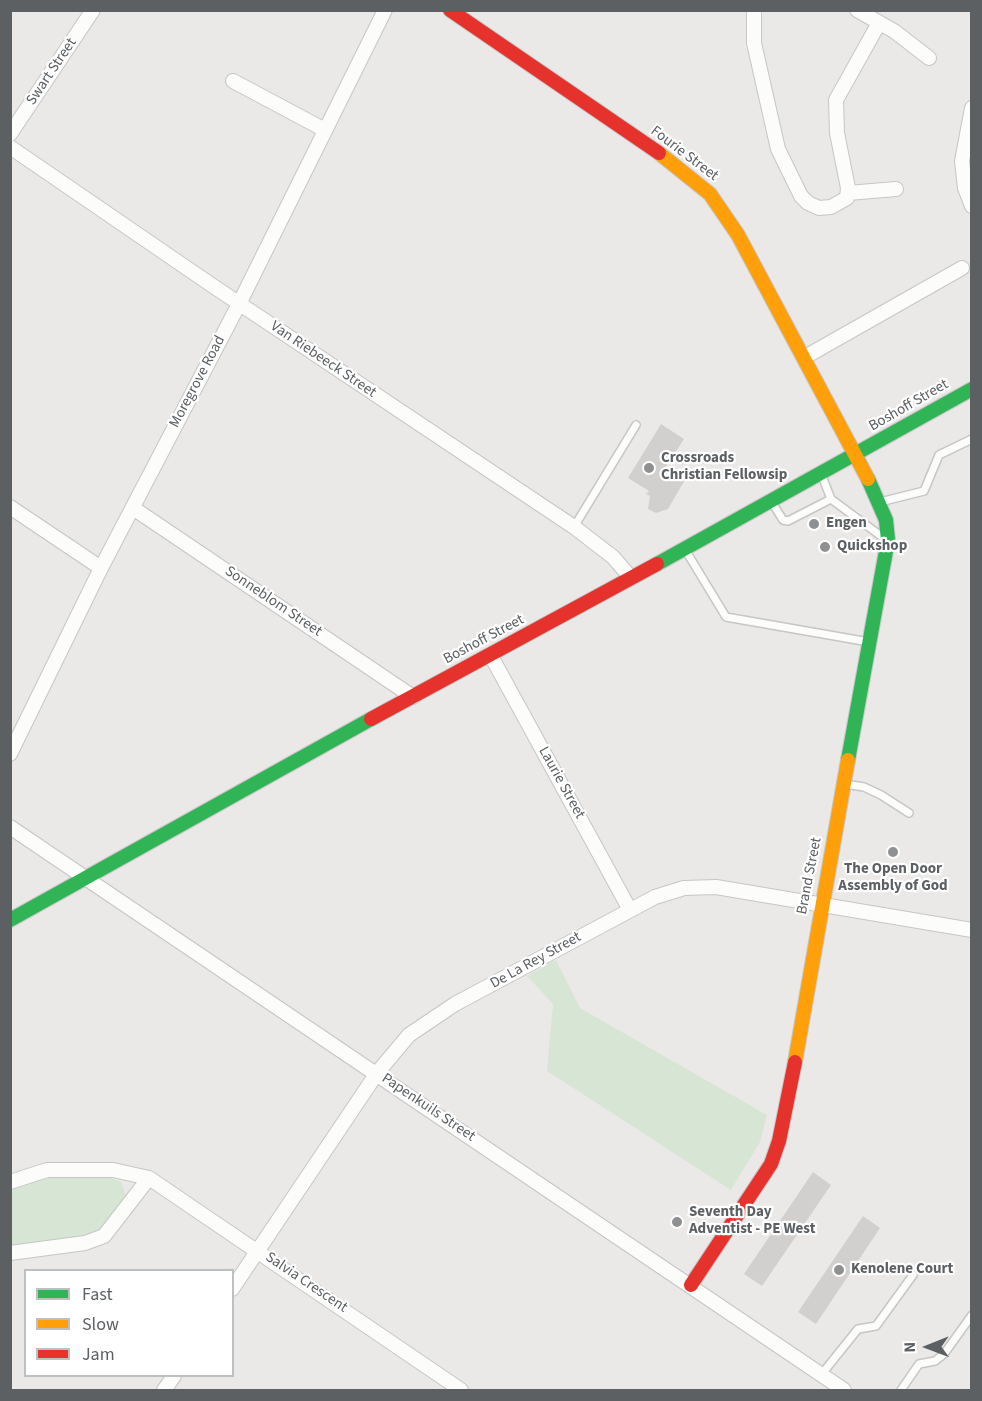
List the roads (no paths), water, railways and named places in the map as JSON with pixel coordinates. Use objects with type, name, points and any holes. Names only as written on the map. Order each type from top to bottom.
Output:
[{"type":"street","name":"Swart Street","points":[[10,134],[93,10]]},
{"type":"street","name":"Moregrove Road","points":[[10,754],[101,568],[239,304],[385,10]]},
{"type":"street","name":"Fourie Street","points":[[450,10],[698,181],[722,209],[738,235],[857,455]]},
{"type":"street","points":[[754,10],[754,44],[778,149],[789,176],[801,196],[814,207],[831,207],[843,201],[848,193],[837,133],[836,100],[879,22]]},
{"type":"street","points":[[857,10],[879,22],[930,58]]},
{"type":"street","points":[[233,81],[325,130]]},
{"type":"street","points":[[972,108],[962,161],[965,188],[972,206]]},
{"type":"street","name":"Van Riebeeck Street","points":[[12,152],[574,527],[613,557],[631,579]]},
{"type":"street","points":[[848,193],[896,189]]},
{"type":"street","points":[[805,357],[962,268]]},
{"type":"street","name":"Boshoff Street","points":[[10,920],[857,455],[972,389]]},
{"type":"street","name":"Brand Street","points":[[691,1285],[771,1164],[779,1141],[801,1031],[821,904],[888,540],[886,520],[880,502],[857,455]]},
{"type":"street","points":[[10,507],[101,568]]},
{"type":"street","name":"Sonneblom Street","points":[[133,508],[413,697]]},
{"type":"street","name":"Laurie Street","points":[[491,656],[630,909]]},
{"type":"street","name":"Papenkuils Street","points":[[10,827],[844,1390]]},
{"type":"street","name":"De La Rey Street","points":[[234,1286],[377,1073],[409,1035],[428,1020],[630,909],[673,891],[701,887],[821,904],[972,930]]},
{"type":"street","name":"Salvia Crescent","points":[[10,1182],[47,1170],[113,1170],[148,1178],[461,1390]]},
{"type":"street","points":[[10,1253],[85,1243],[104,1236],[148,1178]]},
{"type":"street","points":[[164,1390],[173,1377]]},
{"type":"lane","points":[[574,527],[636,425]]},
{"type":"lane","points":[[880,502],[924,491],[939,455],[972,439]]},
{"type":"lane","points":[[821,474],[831,499],[888,540]]},
{"type":"lane","points":[[771,501],[783,520],[788,521],[831,499]]},
{"type":"lane","points":[[685,548],[726,617],[871,642]]},
{"type":"lane","points":[[844,784],[864,787],[909,813]]},
{"type":"lane","points":[[821,1375],[858,1329],[876,1326],[913,1275]]},
{"type":"lane","points":[[901,1390],[919,1364],[935,1361],[944,1354],[972,1315]]},
{"type":"place","name":"Crossroads Christian Fellowsip","points":[[649,468]]},
{"type":"place","name":"Engen","points":[[814,524]]},
{"type":"place","name":"Quickshop","points":[[825,547]]},
{"type":"place","name":"The Open Door Assembly of God","points":[[893,852]]},
{"type":"place","name":"Seventh Day Adventist - PE West","points":[[677,1222]]},
{"type":"place","name":"Kenolene Court","points":[[839,1270]]}]
